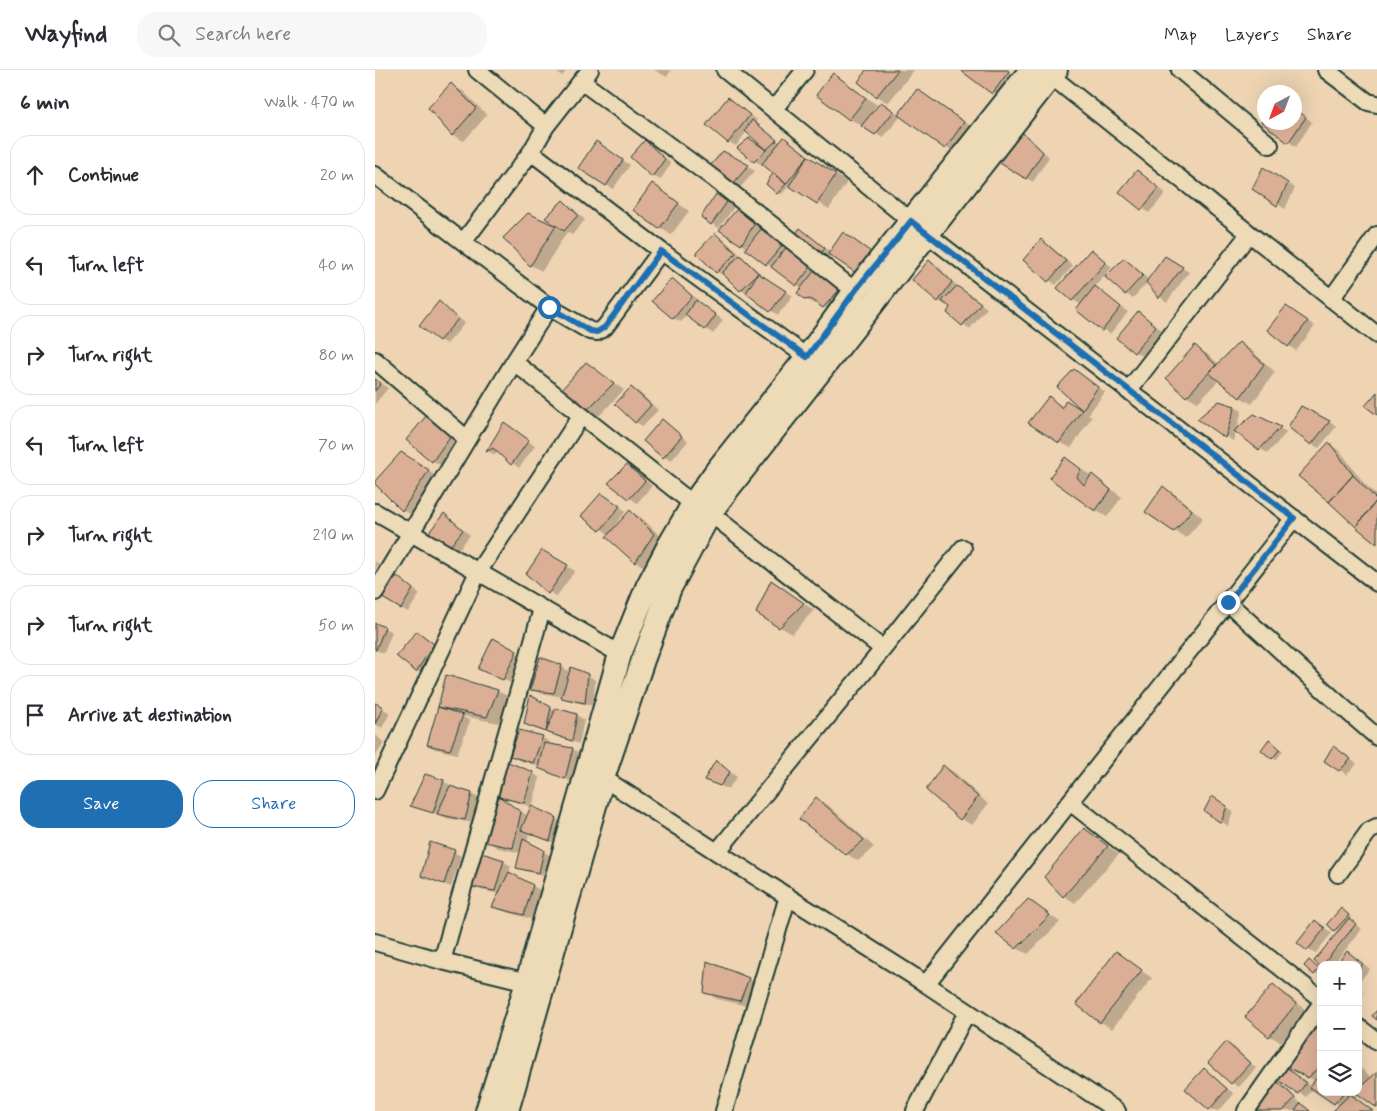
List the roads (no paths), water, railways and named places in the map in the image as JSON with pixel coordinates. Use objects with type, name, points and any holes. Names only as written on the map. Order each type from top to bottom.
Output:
[{"type":"street","points":[[477,70],[546,126]]},
{"type":"street","points":[[725,70],[919,228],[1377,583]]},
{"type":"street","points":[[773,110],[805,70]]},
{"type":"street","points":[[1180,70],[1270,145]]},
{"type":"street","points":[[1326,70],[1369,102],[1377,104]]},
{"type":"street","points":[[487,1111],[527,982],[621,654],[648,585],[668,547],[702,509],[919,228],[1046,72],[1377,335]]},
{"type":"street","points":[[464,241],[531,152],[546,126],[587,73],[713,178],[855,291]]},
{"type":"street","points":[[531,152],[661,251],[807,357]]},
{"type":"street","points":[[375,175],[549,307],[590,331],[597,332],[605,327],[661,251]]},
{"type":"street","points":[[507,1111],[603,778],[670,588],[717,470],[807,357],[855,291],[919,228]]},
{"type":"street","points":[[1128,390],[1249,234]]},
{"type":"street","points":[[1331,299],[1377,235]]},
{"type":"street","points":[[375,592],[549,307]]},
{"type":"street","points":[[375,360],[467,440]]},
{"type":"street","points":[[514,362],[883,649]]},
{"type":"street","points":[[375,791],[478,572],[581,416]]},
{"type":"street","points":[[375,512],[621,654]]},
{"type":"street","points":[[927,984],[1294,518]]},
{"type":"street","points":[[717,852],[963,548]]},
{"type":"street","points":[[1228,602],[1377,738]]},
{"type":"street","points":[[443,961],[542,609]]},
{"type":"street","points":[[603,778],[927,984],[1117,1111]]},
{"type":"street","points":[[1070,802],[1317,996]]},
{"type":"street","points":[[1338,874],[1369,831],[1377,827]]},
{"type":"street","points":[[724,1111],[789,896]]},
{"type":"street","points":[[375,942],[527,982]]},
{"type":"street","points":[[1246,1111],[1320,1006]]},
{"type":"street","points":[[915,1111],[967,1012]]},
{"type":"street","points":[[1362,1030],[1377,1041]]}]
